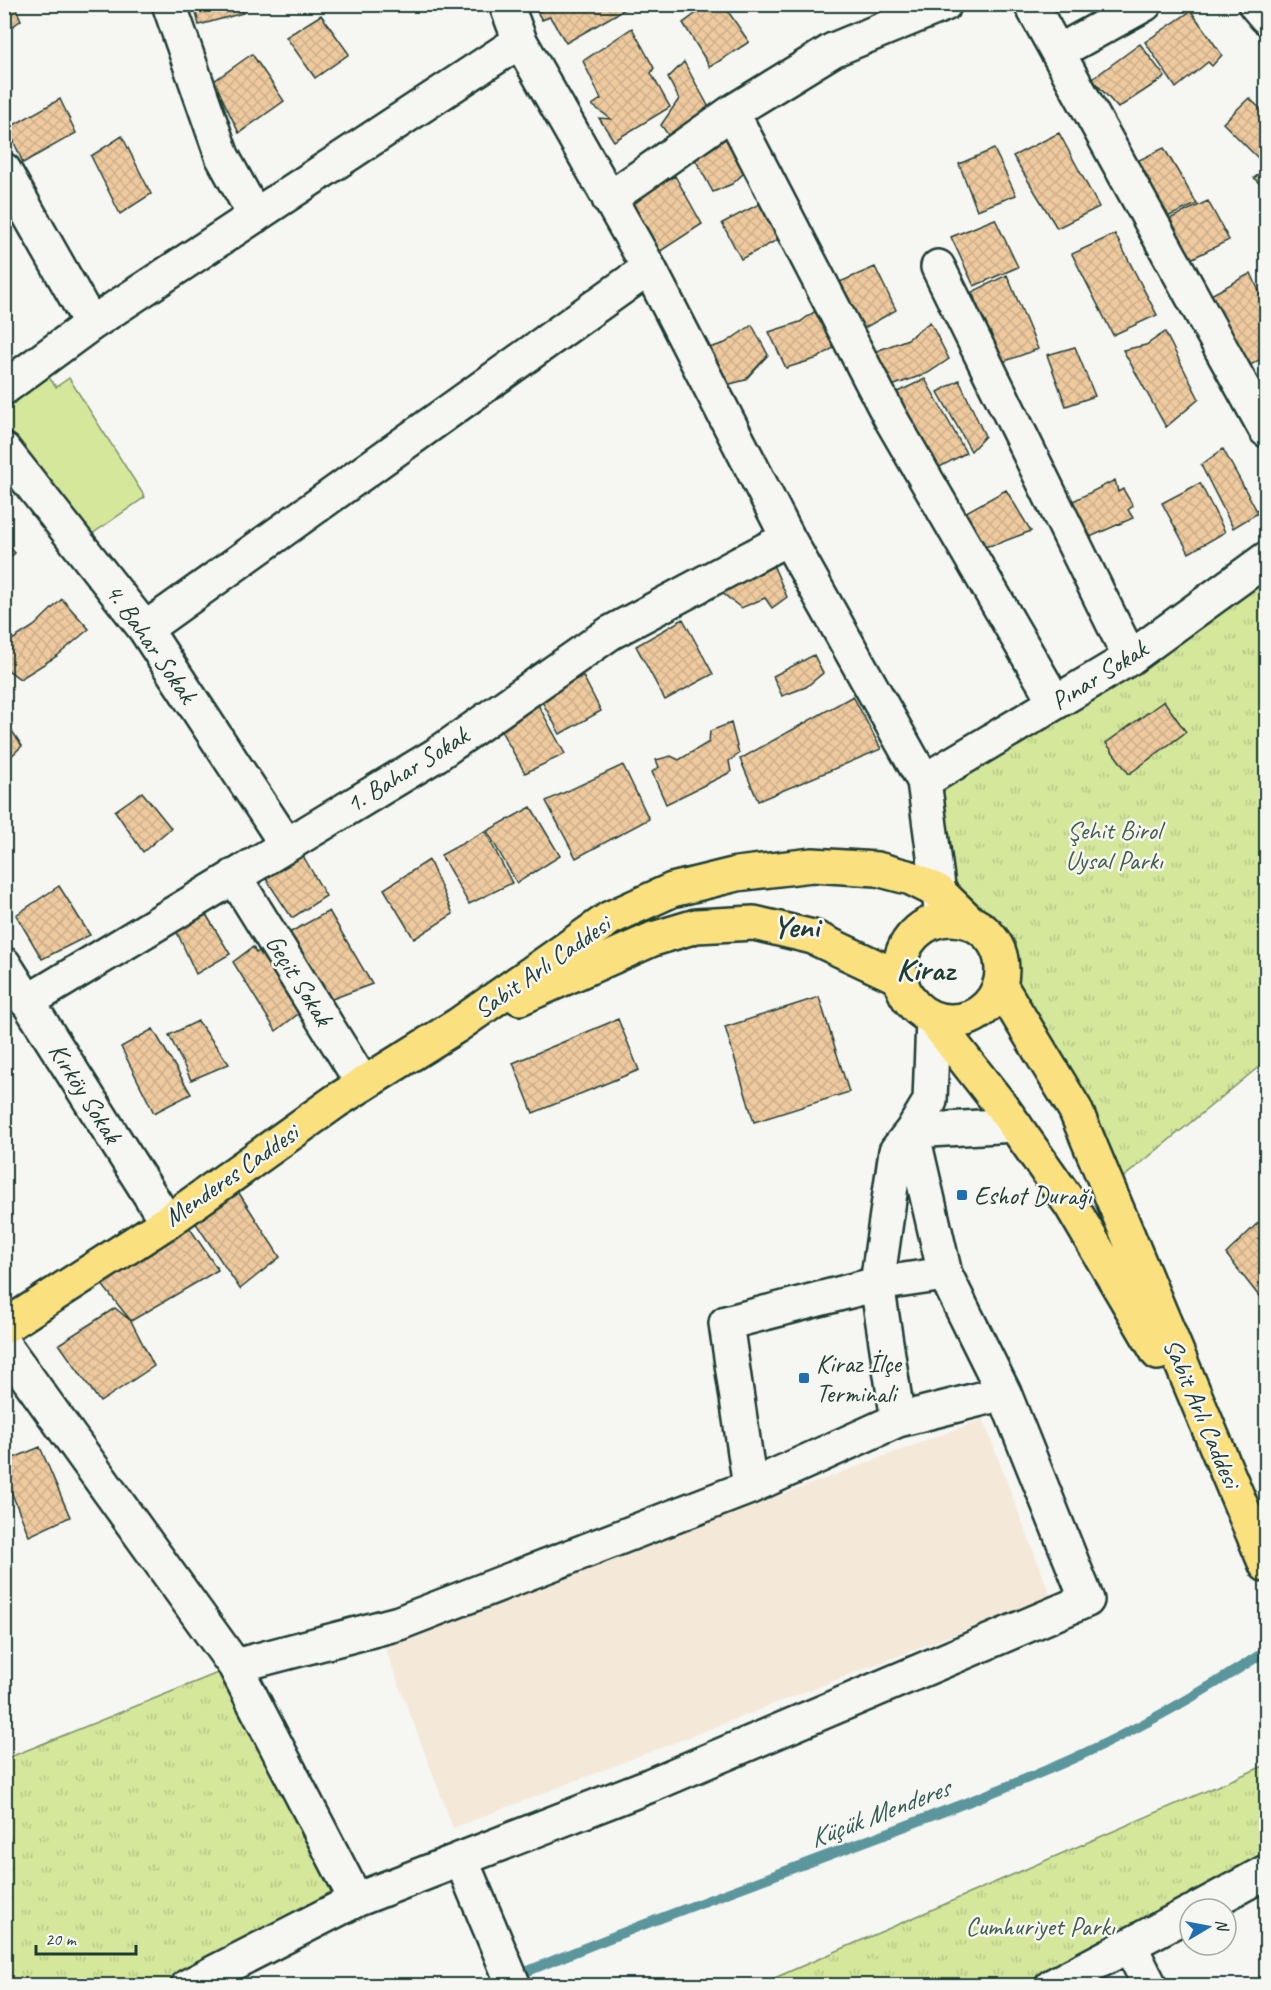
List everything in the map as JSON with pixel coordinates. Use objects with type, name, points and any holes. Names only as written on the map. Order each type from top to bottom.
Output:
[{"type":"main road","name":"Sabit Arlı Caddesi","points":[[458,1025],[610,918],[672,890],[737,874],[812,865],[877,869],[911,878],[950,910],[992,935],[1003,960],[1001,987],[1075,1109],[1258,1521]]},
{"type":"main road","points":[[900,978],[902,950],[918,929],[950,910]]},
{"type":"main road","name":"Sabit Arlı Caddesi","points":[[458,1025],[653,939],[696,926],[754,922],[813,937],[900,978],[914,1006],[933,1019],[1016,1125],[1071,1205],[1258,1521]]},
{"type":"main road","points":[[933,1019],[960,1021],[984,1012],[1001,987]]},
{"type":"main road","name":"Menderes Caddesi","points":[[4,1326],[166,1222],[336,1101],[458,1025]]},
{"type":"main road","points":[[1258,1521],[1266,1565]]},
{"type":"street","points":[[169,4],[222,156],[255,216]]},
{"type":"street","points":[[506,4],[520,41],[649,268],[788,538],[924,781],[950,910]]},
{"type":"street","points":[[609,199],[732,112],[833,50],[945,4]]},
{"type":"street","points":[[1031,4],[1266,430]]},
{"type":"street","points":[[1058,52],[1145,4]]},
{"type":"street","points":[[1255,4],[1266,16]]},
{"type":"street","points":[[4,388],[91,324],[520,41]]},
{"type":"street","points":[[732,112],[891,419],[1055,702]]},
{"type":"street","points":[[4,170],[91,324]]},
{"type":"street","points":[[938,267],[1130,658]]},
{"type":"street","points":[[145,629],[649,268]]},
{"type":"street","name":"4. Bahar Sokak","points":[[4,450],[145,629],[286,844]]},
{"type":"street","name":"1. Bahar Sokak","points":[[27,1002],[436,755],[609,633],[788,538]]},
{"type":"street","name":"Pınar Sokak","points":[[924,781],[1130,658],[1266,559]]},
{"type":"street","name":"Geçit Sokak","points":[[234,876],[363,1084]]},
{"type":"street","name":"Kırköy Sokak","points":[[4,964],[166,1222]]},
{"type":"street","points":[[898,1420],[877,1284],[896,1151],[912,1131],[930,1101],[933,1019]]},
{"type":"street","points":[[912,1131],[1016,1125]]},
{"type":"street","points":[[188,1986],[356,1900],[651,1785],[1087,1600],[1004,1393],[945,1274],[912,1131]]},
{"type":"street","points":[[750,1487],[726,1323],[877,1284],[945,1274]]},
{"type":"street","points":[[4,1345],[235,1666],[356,1900]]},
{"type":"street","points":[[235,1666],[399,1623],[750,1487],[898,1420],[1004,1393]]},
{"type":"street","points":[[461,1859],[514,1986]]},
{"type":"street","points":[[1220,1897],[1266,1872]]},
{"type":"street","points":[[1052,1986],[1178,1920]]},
{"type":"street","points":[[1130,1946],[1150,1986]]},
{"type":"shaded area","points":[[983,1419],[1051,1597],[453,1828],[384,1645]]},
{"type":"green space","points":[[47,375],[56,387],[69,378],[145,497],[82,541],[5,427],[4,404]]},
{"type":"green space","name":"Şehit Birol Uysal Parkı","points":[[1266,559],[1266,1061],[1109,1189],[1001,987],[1003,960],[992,935],[968,920],[939,892],[924,781]]},
{"type":"green space","points":[[235,1666],[356,1900],[188,1985],[5,1986],[5,1759]]},
{"type":"green space","name":"Cumhuriyet Parkı","points":[[1266,1765],[1266,1872],[1219,1897],[1178,1897],[1178,1918],[1052,1985],[756,1986]]},
{"type":"building","points":[[4,4],[14,4],[21,20],[4,33]]},
{"type":"building","points":[[194,4],[240,4],[243,13],[199,25]]},
{"type":"building","points":[[553,4],[634,4],[566,43],[550,17],[542,20],[537,12]]},
{"type":"building","points":[[709,4],[723,4],[749,42],[710,67],[683,23]]},
{"type":"building","points":[[1191,11],[1222,55],[1212,66],[1208,62],[1176,88],[1145,42]]},
{"type":"building","points":[[321,15],[349,54],[315,78],[286,37]]},
{"type":"building","points":[[632,28],[654,68],[651,73],[670,107],[614,141],[599,118],[611,119],[592,105],[601,99],[583,61]]},
{"type":"building","points":[[1140,44],[1165,77],[1118,108],[1092,79]]},
{"type":"building","points":[[252,54],[284,101],[239,133],[214,81]]},
{"type":"building","points":[[684,62],[712,113],[672,140],[661,125],[679,99],[668,78]]},
{"type":"building","points":[[1249,98],[1266,114],[1266,162],[1264,164],[1223,123]]},
{"type":"building","points":[[60,99],[76,133],[23,163],[8,128]]},
{"type":"building","points":[[1059,133],[1099,207],[1057,228],[1013,156]]},
{"type":"building","points":[[122,136],[151,194],[120,214],[91,156]]},
{"type":"building","points":[[726,138],[745,172],[732,184],[713,192],[695,159]]},
{"type":"building","points":[[1164,148],[1197,204],[1167,217],[1139,160]]},
{"type":"building","points":[[994,149],[1016,195],[977,210],[959,164]]},
{"type":"building","points":[[1266,168],[1266,190],[1254,178]]},
{"type":"building","points":[[675,176],[702,224],[656,254],[624,202]]},
{"type":"building","points":[[765,201],[785,236],[741,259],[722,223]]},
{"type":"building","points":[[1208,201],[1229,240],[1189,260],[1169,219]]},
{"type":"building","points":[[995,219],[1018,267],[974,286],[951,237]]},
{"type":"building","points":[[1115,234],[1157,315],[1113,335],[1072,254]]},
{"type":"building","points":[[875,267],[896,310],[861,330],[835,284]]},
{"type":"building","points":[[1251,273],[1266,307],[1266,355],[1248,367],[1209,296]]},
{"type":"building","points":[[1007,275],[1038,349],[1000,363],[972,292]]},
{"type":"building","points":[[821,307],[839,344],[818,358],[786,368],[769,332],[800,322]]},
{"type":"building","points":[[930,322],[949,359],[928,373],[886,388],[869,354],[908,339]]},
{"type":"building","points":[[752,325],[768,355],[745,380],[719,387],[700,351],[725,343]]},
{"type":"building","points":[[1165,332],[1199,399],[1166,427],[1123,350],[1146,345]]},
{"type":"building","points":[[1075,347],[1095,396],[1066,406],[1047,355]]},
{"type":"building","points":[[925,379],[966,453],[934,470],[891,395]]},
{"type":"building","points":[[959,380],[985,436],[971,451],[938,392]]},
{"type":"building","points":[[1223,449],[1258,513],[1233,528],[1201,465]]},
{"type":"building","points":[[1115,480],[1118,492],[1123,489],[1133,506],[1128,510],[1133,518],[1081,541],[1065,505]]},
{"type":"building","points":[[1200,483],[1225,532],[1189,553],[1162,503]]},
{"type":"building","points":[[1006,490],[1031,531],[997,544],[978,548],[959,516]]},
{"type":"building","points":[[4,541],[15,553],[4,563]]},
{"type":"building","points":[[771,560],[787,597],[772,608],[765,598],[741,608],[721,592]]},
{"type":"building","points":[[62,599],[89,629],[57,656],[20,679],[4,667],[4,645],[34,626]]},
{"type":"building","points":[[683,619],[713,674],[665,700],[636,646]]},
{"type":"building","points":[[814,655],[823,673],[806,687],[782,696],[773,676]]},
{"type":"building","points":[[583,676],[601,711],[560,734],[540,698]]},
{"type":"building","points":[[853,696],[881,749],[758,801],[740,759]]},
{"type":"building","points":[[536,701],[565,754],[525,773],[496,722]]},
{"type":"building","points":[[1164,701],[1186,732],[1129,774],[1106,743]]},
{"type":"building","points":[[4,719],[22,746],[4,763]]},
{"type":"building","points":[[731,723],[739,754],[729,761],[731,772],[666,804],[652,772],[659,767],[656,760],[671,756],[679,760],[709,742],[710,731]]},
{"type":"building","points":[[623,765],[649,819],[576,858],[546,801]]},
{"type":"building","points":[[142,792],[171,828],[143,852],[115,811]]},
{"type":"building","points":[[531,807],[560,856],[517,883],[487,831]]},
{"type":"building","points":[[485,831],[512,883],[469,904],[441,855]]},
{"type":"building","points":[[298,847],[326,896],[292,918],[260,870]]},
{"type":"building","points":[[429,860],[453,914],[414,939],[384,889]]},
{"type":"building","points":[[59,886],[90,935],[42,959],[16,915]]},
{"type":"building","points":[[204,911],[230,954],[196,974],[176,930]]},
{"type":"building","points":[[329,911],[372,984],[324,1002],[287,934]]},
{"type":"building","points":[[253,947],[256,953],[264,947],[306,1008],[276,1031],[233,962]]},
{"type":"building","points":[[819,997],[849,1092],[754,1122],[725,1027]]},
{"type":"building","points":[[618,1019],[639,1070],[533,1113],[513,1063]]},
{"type":"building","points":[[198,1021],[229,1064],[191,1080],[169,1035]]},
{"type":"building","points":[[153,1029],[191,1094],[154,1113],[121,1047]]},
{"type":"building","points":[[237,1190],[280,1257],[240,1289],[195,1222]]},
{"type":"building","points":[[1266,1215],[1266,1305],[1226,1254]]},
{"type":"building","points":[[189,1227],[218,1270],[131,1321],[100,1282]]},
{"type":"building","points":[[115,1308],[131,1321],[154,1366],[100,1402],[59,1344]]},
{"type":"building","points":[[40,1447],[70,1517],[29,1536],[4,1474],[4,1462]]},
{"type":"waterway","name":"Küçük Menderes","points":[[493,1986],[651,1922],[1043,1772],[1155,1718],[1266,1651]]},
{"type":"place","name":"Eshot Durağı","points":[[962,1195]]},
{"type":"place","name":"Kiraz İlçe Terminali","points":[[804,1378]]},
{"type":"district","name":"Yeni","points":[[796,926]]},
{"type":"district","name":"Kiraz","points":[[925,969]]}]
